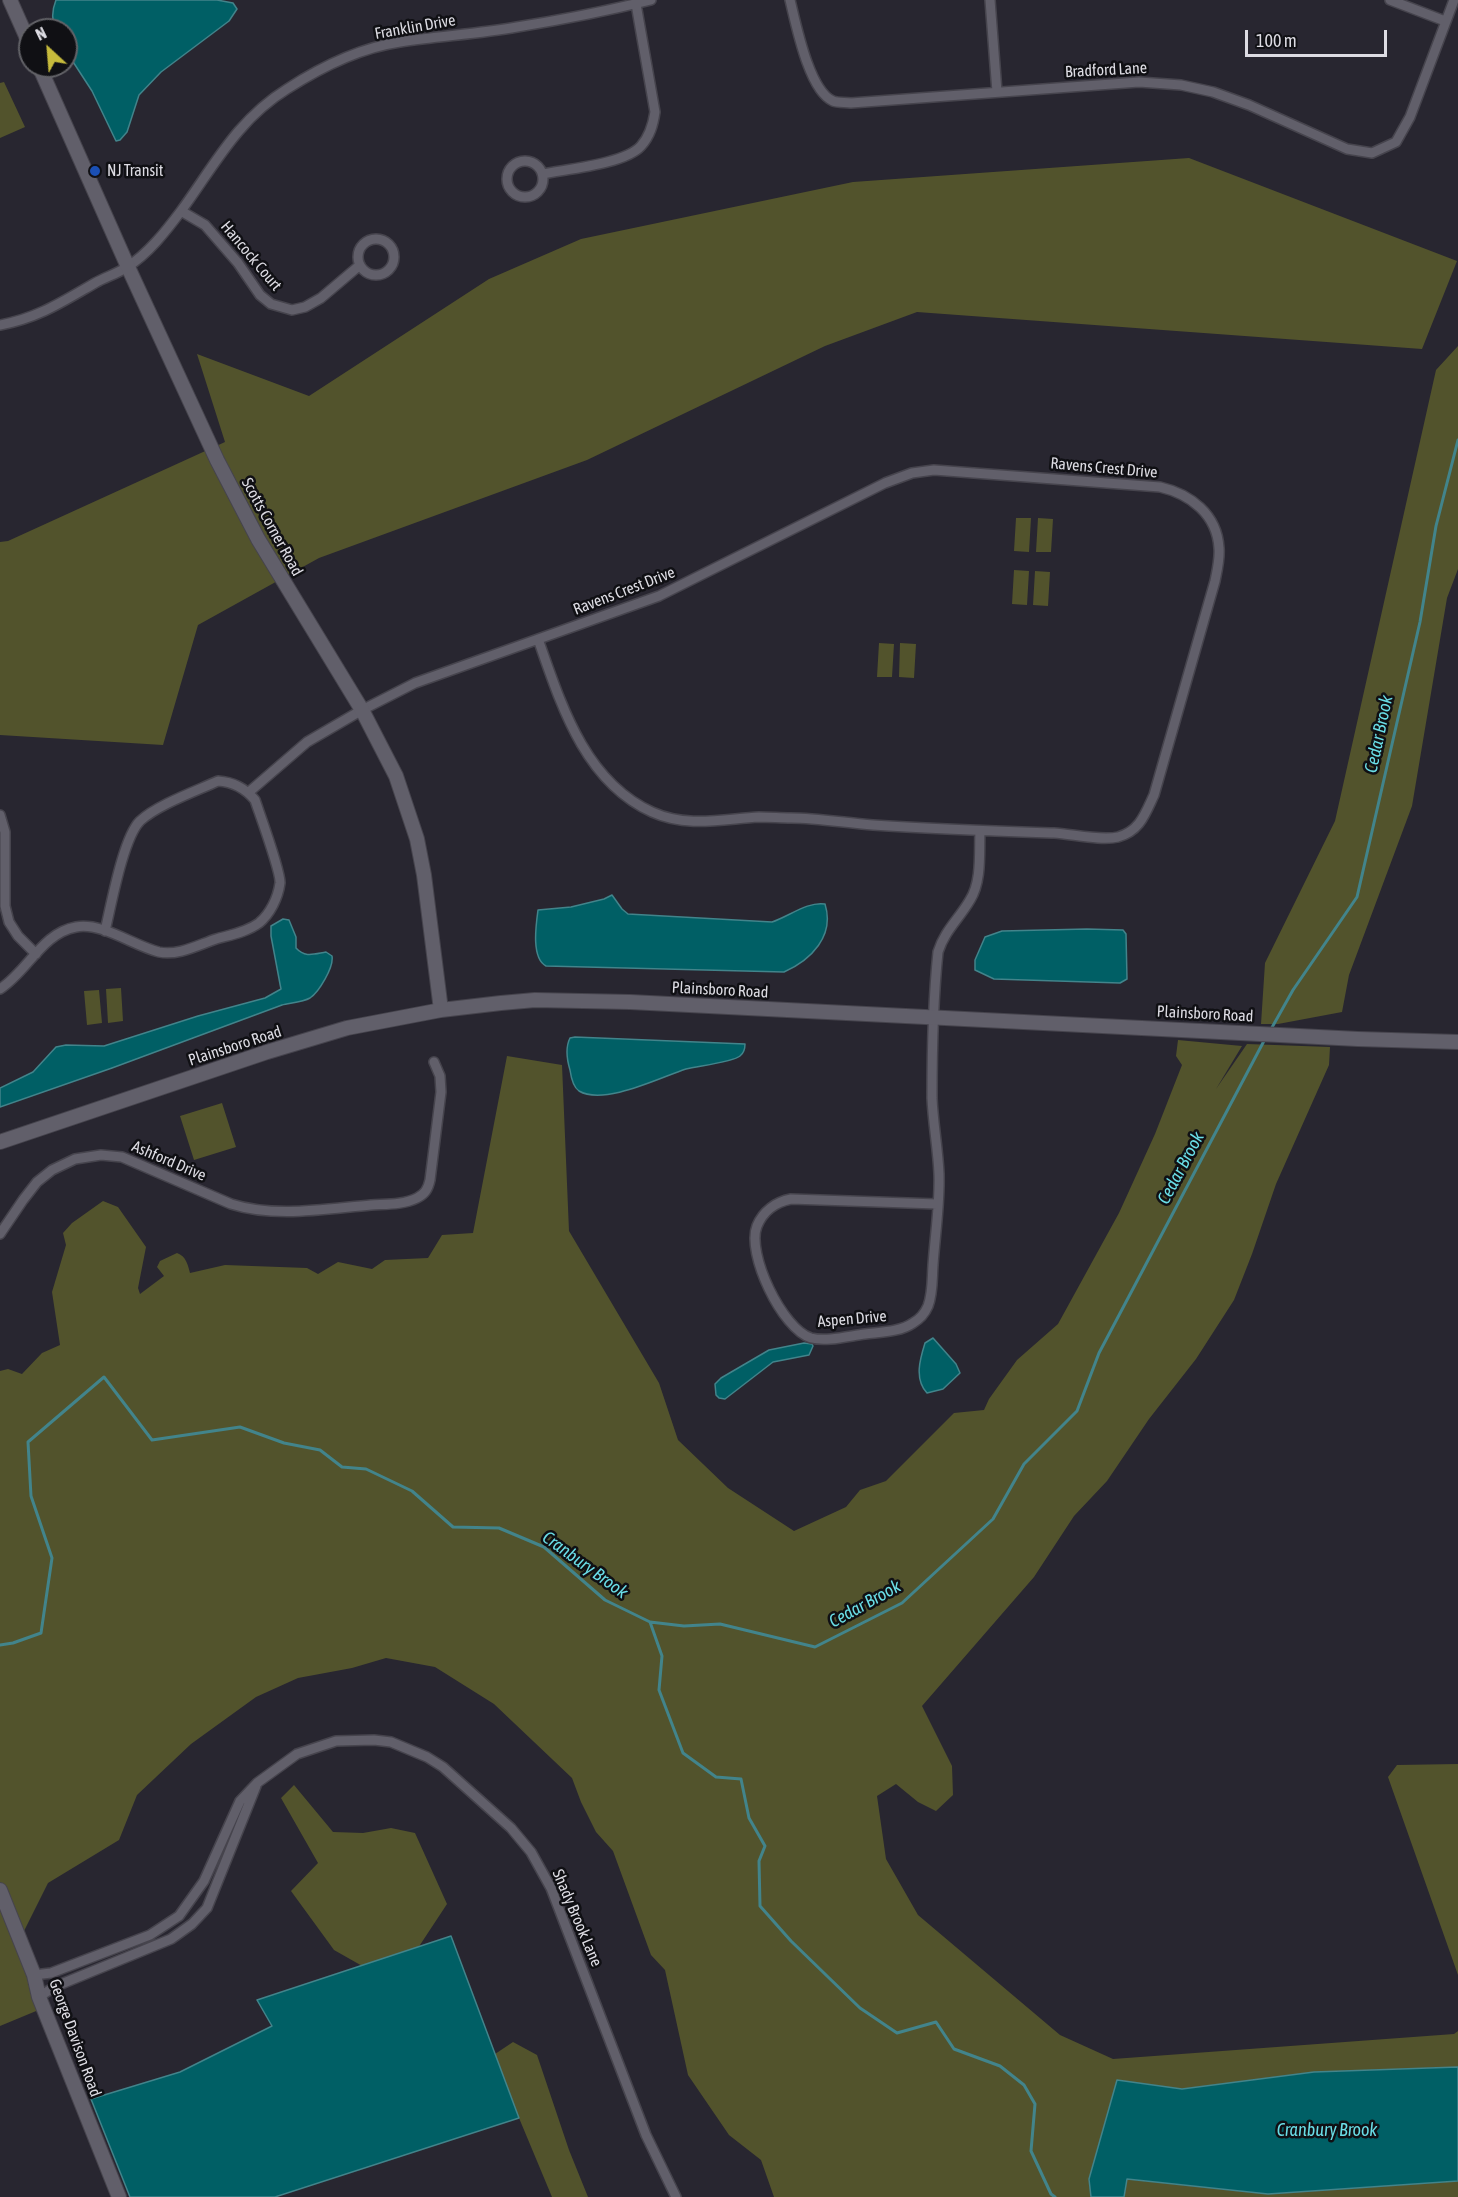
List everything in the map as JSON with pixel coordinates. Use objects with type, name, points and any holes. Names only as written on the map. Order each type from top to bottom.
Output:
[{"type":"street","points":[[10,0],[18,18]]},
{"type":"street","name":"Franklin Drive","points":[[0,325],[22,321],[50,309],[96,282],[128,267],[164,232],[181,211],[218,155],[251,116],[284,90],[326,67],[352,55],[398,42],[517,27],[651,0]]},
{"type":"street","name":"Bradford Lane","points":[[790,0],[806,60],[816,84],[832,100],[851,103],[1139,82],[1181,85],[1213,92],[1249,105],[1347,149],[1372,153],[1396,142],[1410,117],[1454,0]]},
{"type":"street","points":[[990,0],[997,92]]},
{"type":"street","points":[[1390,0],[1445,21]]},
{"type":"street","points":[[543,174],[624,158],[640,147],[652,129],[656,112],[636,4]]},
{"type":"street","name":"Scotts Corner Road","points":[[44,78],[217,460],[258,539],[362,710],[396,776],[417,839],[424,875],[441,1010]]},
{"type":"street","points":[[522,161],[532,162],[541,169],[543,174],[544,179],[540,189],[532,196],[521,196],[512,191],[507,181],[509,170],[522,161]]},
{"type":"street","name":"Hancock Court","points":[[181,211],[206,225],[238,262],[260,295],[271,304],[292,309],[305,307],[321,298],[360,266]]},
{"type":"street","name":"Ravens Crest Drive","points":[[249,792],[307,742],[415,683],[538,639],[659,596],[885,483],[912,472],[934,470],[1160,487],[1174,490],[1197,504],[1212,524],[1220,548],[1218,564],[1154,795],[1141,823],[1133,831],[1114,838],[1059,833],[868,825],[791,818],[760,817],[703,823],[675,820],[653,813],[614,788],[579,741],[559,700],[538,639]]},
{"type":"street","points":[[0,989],[12,981],[50,938],[78,926],[94,927],[147,949],[162,953],[176,953],[246,930],[258,923],[275,901],[280,881],[255,800],[249,792],[229,782],[218,781],[150,813],[138,823],[129,839],[105,931]]},
{"type":"street","points":[[0,815],[5,832],[5,906],[9,922],[18,936],[36,954]]},
{"type":"street","points":[[935,1018],[938,952],[943,936],[970,900],[976,885],[980,831]]},
{"type":"street","name":"Plainsboro Road","points":[[0,1142],[308,1039],[357,1026],[441,1010],[535,1000],[578,1000],[1458,1042]]},
{"type":"street","name":"Aspen Drive","points":[[935,1018],[932,1098],[938,1167],[938,1204],[928,1306],[922,1316],[912,1324],[900,1329],[828,1339],[811,1338],[788,1322],[779,1309],[768,1284],[755,1241],[757,1226],[775,1203],[802,1199],[938,1204]]},
{"type":"street","name":"Ashford Drive","points":[[0,1234],[30,1191],[52,1170],[75,1159],[101,1155],[122,1157],[247,1209],[265,1211],[321,1209],[408,1201],[422,1195],[428,1189],[441,1092],[440,1077],[434,1062]]},
{"type":"street","name":"Shady Brook Lane","points":[[34,1975],[51,1973],[150,1935],[179,1916],[201,1887],[240,1801],[257,1783],[297,1754],[336,1741],[391,1742],[443,1767],[511,1828],[531,1852],[551,1888],[646,2135],[676,2197]]},
{"type":"street","points":[[39,1997],[54,1987],[171,1939],[192,1924],[207,1908],[257,1783]]},
{"type":"street","points":[[211,1868],[222,1873]]},
{"type":"street","name":"George Davison Road","points":[[0,1890],[34,1975],[39,1997],[119,2197]]},
{"type":"street","points":[[130,1942],[136,1954]]},
{"type":"green space","points":[[4,82],[25,127],[0,138],[0,83]]},
{"type":"green space","points":[[1189,158],[1457,261],[1422,349],[917,312],[825,346],[587,460],[319,558],[198,625],[163,745],[0,735],[0,542],[8,541],[225,442],[197,354],[309,396],[489,279],[581,239],[853,182]]},
{"type":"green space","points":[[1458,346],[1458,569],[1447,598],[1412,806],[1349,975],[1342,1012],[1278,1024],[1261,1024],[1265,963],[1335,821],[1436,370]]},
{"type":"green space","points":[[1016,518],[1031,518],[1029,552],[1014,551]]},
{"type":"green space","points":[[1038,518],[1053,519],[1051,552],[1036,552]]},
{"type":"green space","points":[[1014,570],[1029,571],[1027,605],[1012,604]]},
{"type":"green space","points":[[1035,571],[1050,572],[1048,606],[1033,605]]},
{"type":"green space","points":[[879,643],[894,644],[892,677],[877,677]]},
{"type":"green space","points":[[900,643],[916,644],[914,678],[899,677]]},
{"type":"green space","points":[[121,988],[123,1021],[108,1023],[106,989]]},
{"type":"green space","points":[[99,990],[102,1023],[87,1025],[84,991]]},
{"type":"green space","points":[[1178,1040],[1242,1046],[1216,1089],[1247,1044],[1330,1047],[1329,1065],[1276,1184],[1234,1300],[1196,1359],[1149,1419],[1107,1481],[1074,1516],[1034,1577],[922,1706],[952,1766],[953,1795],[936,1811],[918,1802],[896,1784],[877,1796],[886,1859],[918,1915],[1060,2035],[1113,2059],[1454,2034],[1458,2031],[1458,2067],[1314,2072],[1182,2089],[1117,2080],[1089,2179],[1091,2197],[774,2197],[761,2160],[729,2135],[688,2075],[665,1970],[651,1955],[613,1851],[596,1832],[572,1778],[494,1704],[435,1667],[386,1658],[352,1668],[298,1678],[256,1697],[191,1744],[137,1795],[119,1840],[48,1883],[23,1933],[41,2009],[0,2026],[0,1371],[8,1369],[22,1374],[42,1353],[60,1345],[52,1292],[66,1245],[63,1233],[72,1223],[103,1201],[118,1207],[146,1247],[138,1288],[140,1294],[164,1276],[157,1267],[160,1261],[177,1253],[185,1259],[190,1273],[225,1265],[307,1268],[318,1274],[338,1262],[372,1269],[385,1260],[428,1258],[442,1235],[473,1233],[507,1056],[562,1065],[569,1231],[659,1383],[678,1440],[728,1488],[794,1531],[846,1507],[860,1490],[886,1481],[954,1413],[984,1410],[989,1399],[1017,1360],[1058,1324],[1119,1213],[1155,1134],[1182,1065],[1176,1056]]},
{"type":"green space","points":[[222,1103],[236,1147],[194,1160],[180,1116]]},
{"type":"green space","points":[[1458,1764],[1458,1975],[1388,1777],[1397,1765]]},
{"type":"green space","points":[[294,1785],[333,1832],[363,1833],[391,1828],[415,1833],[447,1904],[418,1948],[451,1936],[495,2054],[513,2042],[537,2055],[569,2150],[588,2197],[552,2197],[519,2118],[275,2197],[130,2197],[91,2099],[180,2072],[272,2026],[257,2000],[364,1967],[334,1950],[291,1891],[318,1863],[281,1798]]},
{"type":"green space","points":[[1126,2179],[1268,2194],[1458,2181],[1458,2197],[1124,2197]]},
{"type":"water","points":[[56,0],[217,0],[233,3],[237,9],[229,21],[161,72],[139,95],[127,132],[116,141],[92,91],[78,69],[78,18],[53,18]]},
{"type":"water","points":[[612,895],[628,914],[772,922],[805,907],[825,904],[827,926],[824,936],[811,954],[784,972],[546,966],[541,962],[536,949],[538,910],[571,907]]},
{"type":"water","points":[[283,919],[289,920],[296,937],[296,948],[299,951],[310,954],[326,952],[332,956],[331,966],[325,979],[310,998],[282,1005],[0,1107],[0,1088],[33,1072],[56,1047],[104,1046],[198,1016],[265,998],[281,989],[271,926]]},
{"type":"water","points":[[1123,930],[1126,934],[1127,979],[1120,983],[994,979],[975,970],[975,960],[985,937],[1002,931]]},
{"type":"water","points":[[570,1038],[745,1044],[745,1046],[741,1055],[730,1060],[686,1069],[617,1093],[590,1095],[579,1091],[572,1079],[567,1050]]},
{"type":"water","points":[[933,1338],[956,1364],[960,1373],[943,1389],[927,1393],[920,1382],[919,1369],[925,1343]]},
{"type":"water","points":[[804,1343],[813,1346],[809,1355],[773,1362],[725,1399],[716,1395],[715,1384],[721,1378],[769,1350]]},
{"type":"water","points":[[451,1936],[519,2118],[275,2197],[130,2197],[91,2099],[180,2072],[272,2026],[257,2000]]},
{"type":"water","name":"Cranbury Brook","points":[[1458,2067],[1458,2181],[1268,2194],[1127,2179],[1124,2197],[1091,2197],[1089,2179],[1117,2080],[1182,2089],[1314,2072]]},
{"type":"waterway","name":"Cedar Brook","points":[[1270,1031],[1293,990],[1357,897],[1420,622],[1436,526],[1458,440]]},
{"type":"waterway","name":"Cedar Brook","points":[[650,1622],[684,1626],[720,1624],[815,1647],[902,1603],[993,1519],[1024,1464],[1077,1411],[1099,1353],[1265,1039]]},
{"type":"waterway","name":"Cranbury Brook","points":[[0,1645],[41,1633],[52,1558],[31,1496],[28,1442],[104,1377],[152,1440],[240,1427],[284,1443],[320,1450],[342,1467],[366,1469],[412,1491],[453,1527],[499,1528],[544,1547],[605,1600],[650,1622],[662,1656],[659,1690],[683,1753],[716,1777],[741,1779],[749,1818],[765,1846],[759,1861],[760,1906],[791,1941],[860,2008],[897,2033],[936,2022],[954,2049],[1000,2066],[1024,2085],[1035,2104],[1031,2151],[1051,2194],[1055,2197]]},
{"type":"place","name":"NJ Transit","points":[[95,171]]}]
